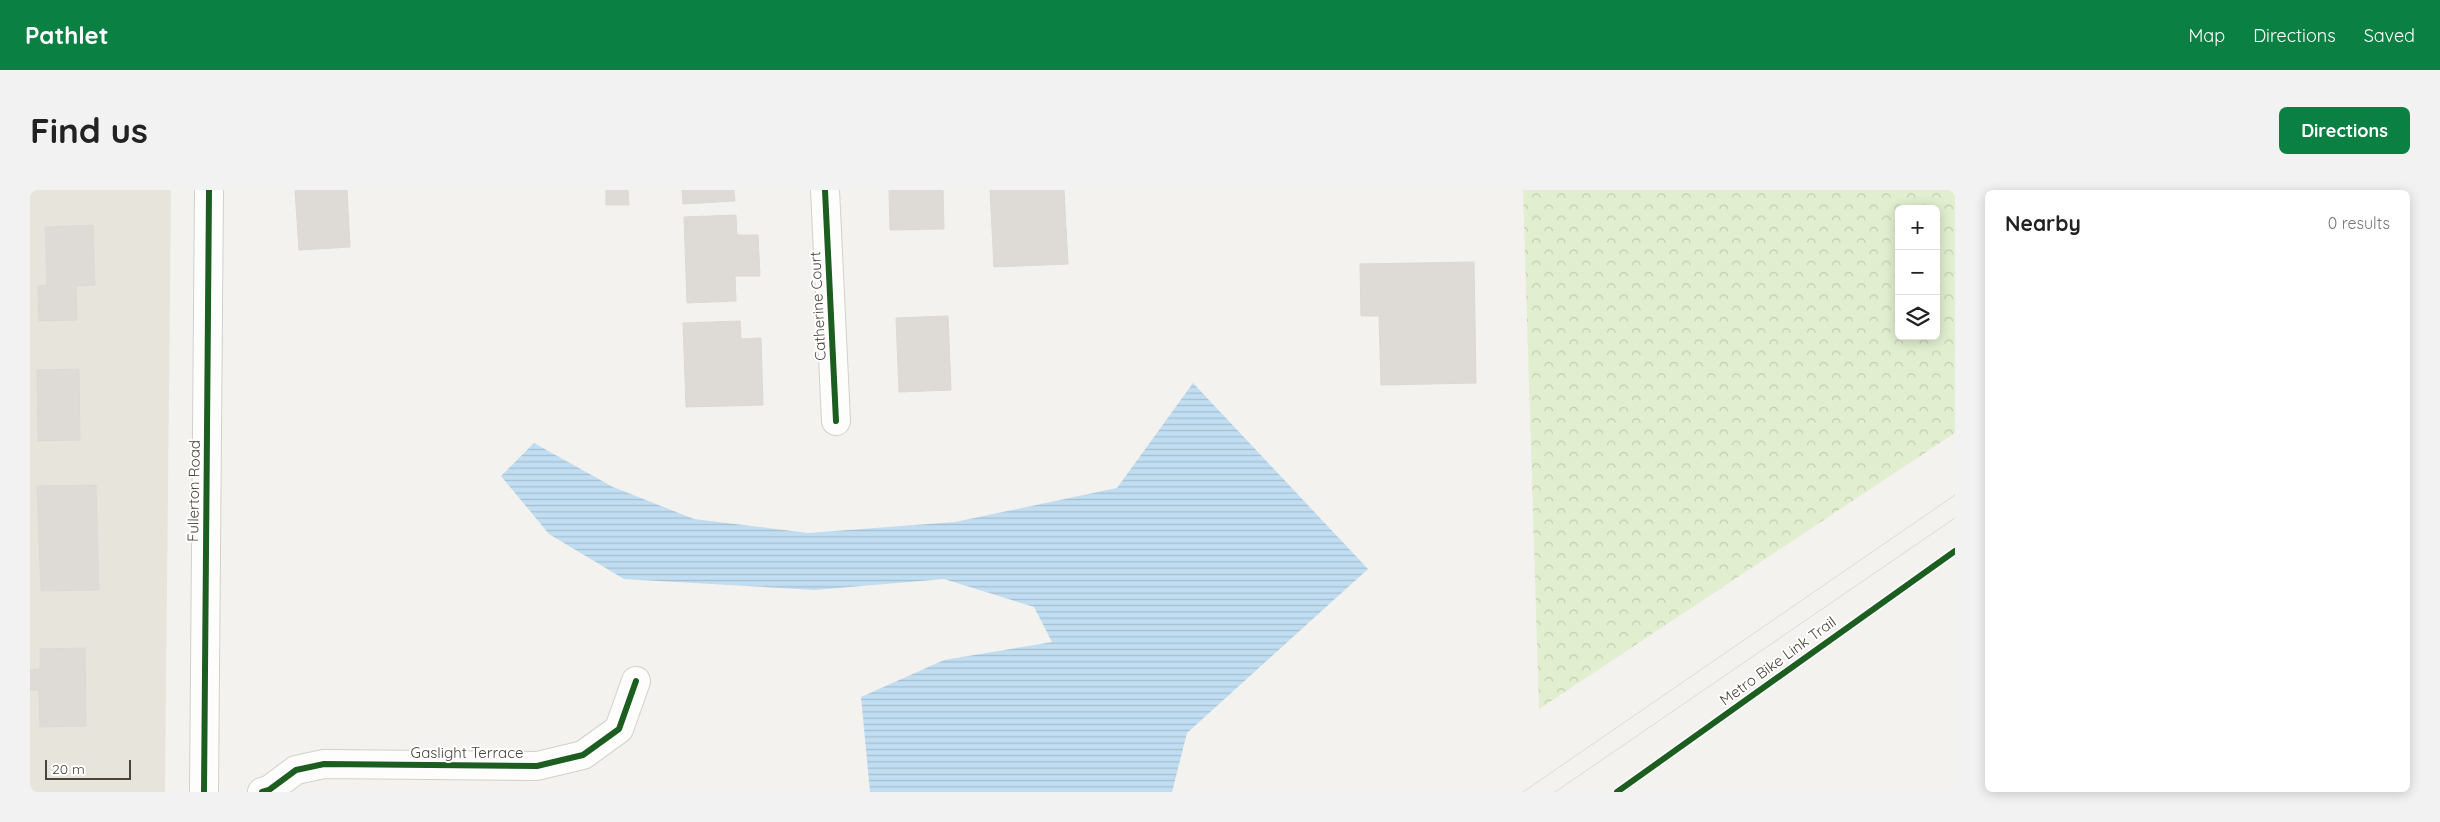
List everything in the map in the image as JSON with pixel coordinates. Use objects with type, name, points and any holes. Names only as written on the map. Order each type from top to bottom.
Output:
[{"type":"street","name":"Fullerton Road","points":[[204,792],[209,190]]},
{"type":"street","name":"Catherine Court","points":[[825,190],[836,422]]},
{"type":"street","name":"Gaslight Terrace","points":[[262,792],[269,790],[296,770],[324,764],[537,766],[583,754],[619,729],[636,681]]},
{"type":"shaded area","points":[[30,190],[171,190],[165,792],[30,792]]},
{"type":"green space","points":[[1523,190],[1955,190],[1955,433],[1539,709]]},
{"type":"water","points":[[1193,383],[1368,569],[1187,733],[1172,792],[870,792],[861,697],[944,660],[1052,642],[1034,607],[944,579],[815,590],[624,579],[549,534],[501,476],[534,443],[613,487],[694,519],[808,533],[955,522],[1117,488]]},
{"type":"building","points":[[295,190],[347,190],[350,247],[299,250]]},
{"type":"building","points":[[606,190],[628,190],[629,205],[606,205]]},
{"type":"building","points":[[682,190],[734,190],[735,201],[683,204]]},
{"type":"building","points":[[889,190],[943,190],[944,229],[890,230]]},
{"type":"building","points":[[990,190],[1064,190],[1068,264],[994,267]]},
{"type":"building","points":[[736,215],[737,235],[758,235],[760,276],[735,276],[736,301],[687,303],[684,217]]},
{"type":"building","points":[[93,225],[95,285],[76,286],[77,320],[39,321],[38,286],[47,285],[45,227]]},
{"type":"building","points":[[1474,262],[1476,383],[1381,385],[1379,316],[1361,316],[1360,264]]},
{"type":"building","points":[[948,316],[951,390],[899,392],[896,318]]},
{"type":"building","points":[[740,321],[741,339],[761,338],[763,405],[686,407],[683,323]]},
{"type":"building","points":[[79,369],[80,440],[38,441],[37,370]]},
{"type":"building","points":[[96,485],[99,590],[41,591],[37,486]]},
{"type":"building","points":[[85,648],[86,726],[40,727],[39,690],[30,690],[30,670],[40,669],[40,649]]},
{"type":"tram line","points":[[1523,792],[1955,495]]},
{"type":"tram line","points":[[1555,792],[1955,518]]},
{"type":"cycle path","points":[[204,792],[209,190]]},
{"type":"cycle path","points":[[825,190],[836,421]]},
{"type":"cycle path","name":"Metro Bike Link Trail","points":[[1617,792],[1955,551]]},
{"type":"cycle path","points":[[262,792],[269,790],[296,770],[324,764],[537,766],[583,755],[619,729],[636,681]]}]
